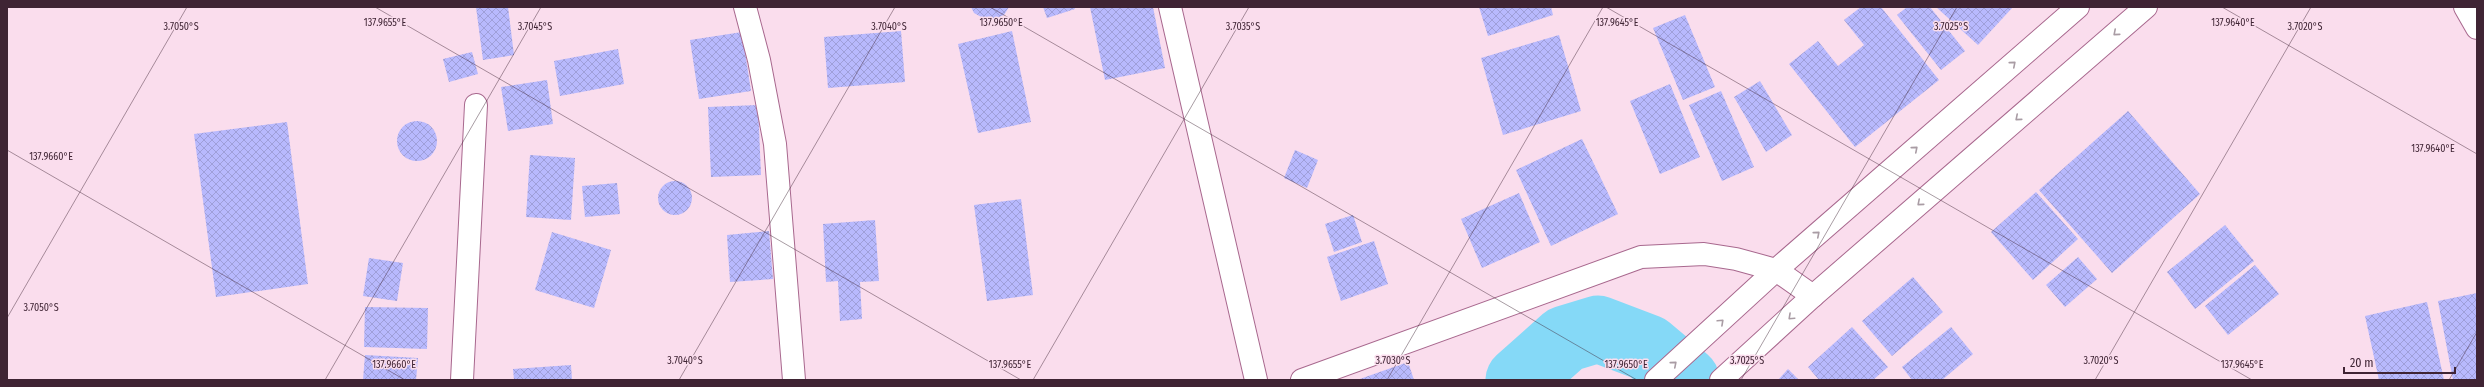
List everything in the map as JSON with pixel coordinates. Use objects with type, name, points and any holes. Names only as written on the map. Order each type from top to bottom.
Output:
[{"type":"main road","points":[[745,7],[759,60],[775,144],[794,380]]},
{"type":"main road","points":[[1170,7],[1256,380]]},
{"type":"main road","points":[[1656,380],[1776,270],[2078,7]]},
{"type":"main road","points":[[1724,377],[1813,296],[2146,7]]},
{"type":"main road","points":[[2465,7],[2477,28]]},
{"type":"main road","points":[[462,380],[476,105]]},
{"type":"main road","points":[[1302,380],[1641,257],[1704,254],[1736,259],[1776,270],[1813,296]]},
{"type":"building","points":[[476,7],[508,7],[514,55],[483,60]]},
{"type":"building","points":[[971,7],[1009,7],[1004,15],[994,19],[983,18],[974,13]]},
{"type":"building","points":[[1043,7],[1074,7],[1075,9],[1047,18]]},
{"type":"building","points":[[1090,7],[1153,7],[1165,68],[1105,80]]},
{"type":"building","points":[[1479,7],[1551,7],[1553,15],[1488,36]]},
{"type":"building","points":[[1861,7],[1881,7],[1939,80],[1855,147],[1789,64],[1818,41],[1838,66],[1864,45],[1844,20]]},
{"type":"building","points":[[1907,7],[1930,7],[1965,51],[1941,70],[1897,15]]},
{"type":"building","points":[[1936,7],[2013,7],[1978,45]]},
{"type":"building","points":[[1685,15],[1715,87],[1683,100],[1653,28]]},
{"type":"building","points":[[901,31],[905,82],[828,88],[824,37]]},
{"type":"building","points":[[1012,31],[1031,122],[978,133],[958,44]]},
{"type":"building","points":[[742,32],[751,91],[699,99],[690,40]]},
{"type":"building","points":[[1559,35],[1581,111],[1503,135],[1481,58]]},
{"type":"building","points":[[618,49],[624,84],[560,96],[554,61]]},
{"type":"building","points":[[472,52],[478,74],[449,82],[443,59]]},
{"type":"building","points":[[547,80],[553,124],[508,131],[501,87]]},
{"type":"building","points":[[1760,81],[1792,135],[1766,152],[1734,97]]},
{"type":"building","points":[[1670,84],[1700,157],[1660,174],[1630,101]]},
{"type":"building","points":[[1721,91],[1754,167],[1722,181],[1689,105]]},
{"type":"building","points":[[758,105],[761,175],[711,177],[708,107]]},
{"type":"building","points":[[2128,111],[2200,194],[2112,273],[2039,190]]},
{"type":"building","points":[[421,121],[428,124],[434,130],[437,141],[436,149],[428,158],[421,161],[413,161],[406,158],[398,149],[397,137],[400,130],[409,122]]},
{"type":"building","points":[[287,122],[308,284],[216,297],[194,134]]},
{"type":"building","points":[[1582,139],[1618,214],[1551,246],[1516,170]]},
{"type":"building","points":[[1295,150],[1318,160],[1307,188],[1284,178]]},
{"type":"building","points":[[530,155],[575,158],[571,220],[526,217]]},
{"type":"building","points":[[672,181],[678,181],[682,182],[689,188],[692,198],[691,205],[685,212],[678,215],[672,215],[668,214],[661,208],[658,201],[658,195],[659,191],[665,184]]},
{"type":"building","points":[[617,183],[620,214],[585,217],[582,186]]},
{"type":"building","points":[[2036,192],[2078,239],[2033,280],[1991,232]]},
{"type":"building","points":[[1519,193],[1540,242],[1482,268],[1461,219]]},
{"type":"building","points":[[1021,199],[1033,295],[987,301],[974,205]]},
{"type":"building","points":[[1353,215],[1362,242],[1334,252],[1325,224]]},
{"type":"building","points":[[875,220],[879,281],[860,282],[862,319],[840,321],[838,281],[826,282],[823,224]]},
{"type":"building","points":[[2225,225],[2254,261],[2195,309],[2167,272]]},
{"type":"building","points":[[769,231],[773,279],[730,282],[727,235]]},
{"type":"building","points":[[552,232],[611,250],[594,308],[535,290]]},
{"type":"building","points":[[1374,241],[1388,284],[1341,301],[1327,257]]},
{"type":"building","points":[[2078,257],[2097,279],[2065,307],[2046,285]]},
{"type":"building","points":[[369,258],[403,263],[397,301],[363,296]]},
{"type":"building","points":[[2255,265],[2279,294],[2228,335],[2205,306]]},
{"type":"building","points":[[1913,277],[1943,312],[1892,356],[1862,321]]},
{"type":"building","points":[[2477,293],[2477,380],[2453,380],[2438,301]]},
{"type":"building","points":[[2427,302],[2444,380],[2379,380],[2365,316]]},
{"type":"building","points":[[365,307],[428,308],[427,349],[364,347]]},
{"type":"building","points":[[1852,327],[1888,367],[1873,380],[1819,380],[1808,367]]},
{"type":"building","points":[[1951,327],[1973,354],[1942,380],[1912,380],[1902,367]]},
{"type":"building","points":[[365,355],[418,358],[416,380],[363,380]]},
{"type":"building","points":[[1408,362],[1414,380],[1357,380]]},
{"type":"building","points":[[571,365],[572,380],[514,380],[513,369]]},
{"type":"building","points":[[1788,369],[1799,380],[1778,380]]},
{"type":"waterway","points":[[1519,380],[1565,339],[1598,329],[1648,348],[1686,380]]}]
